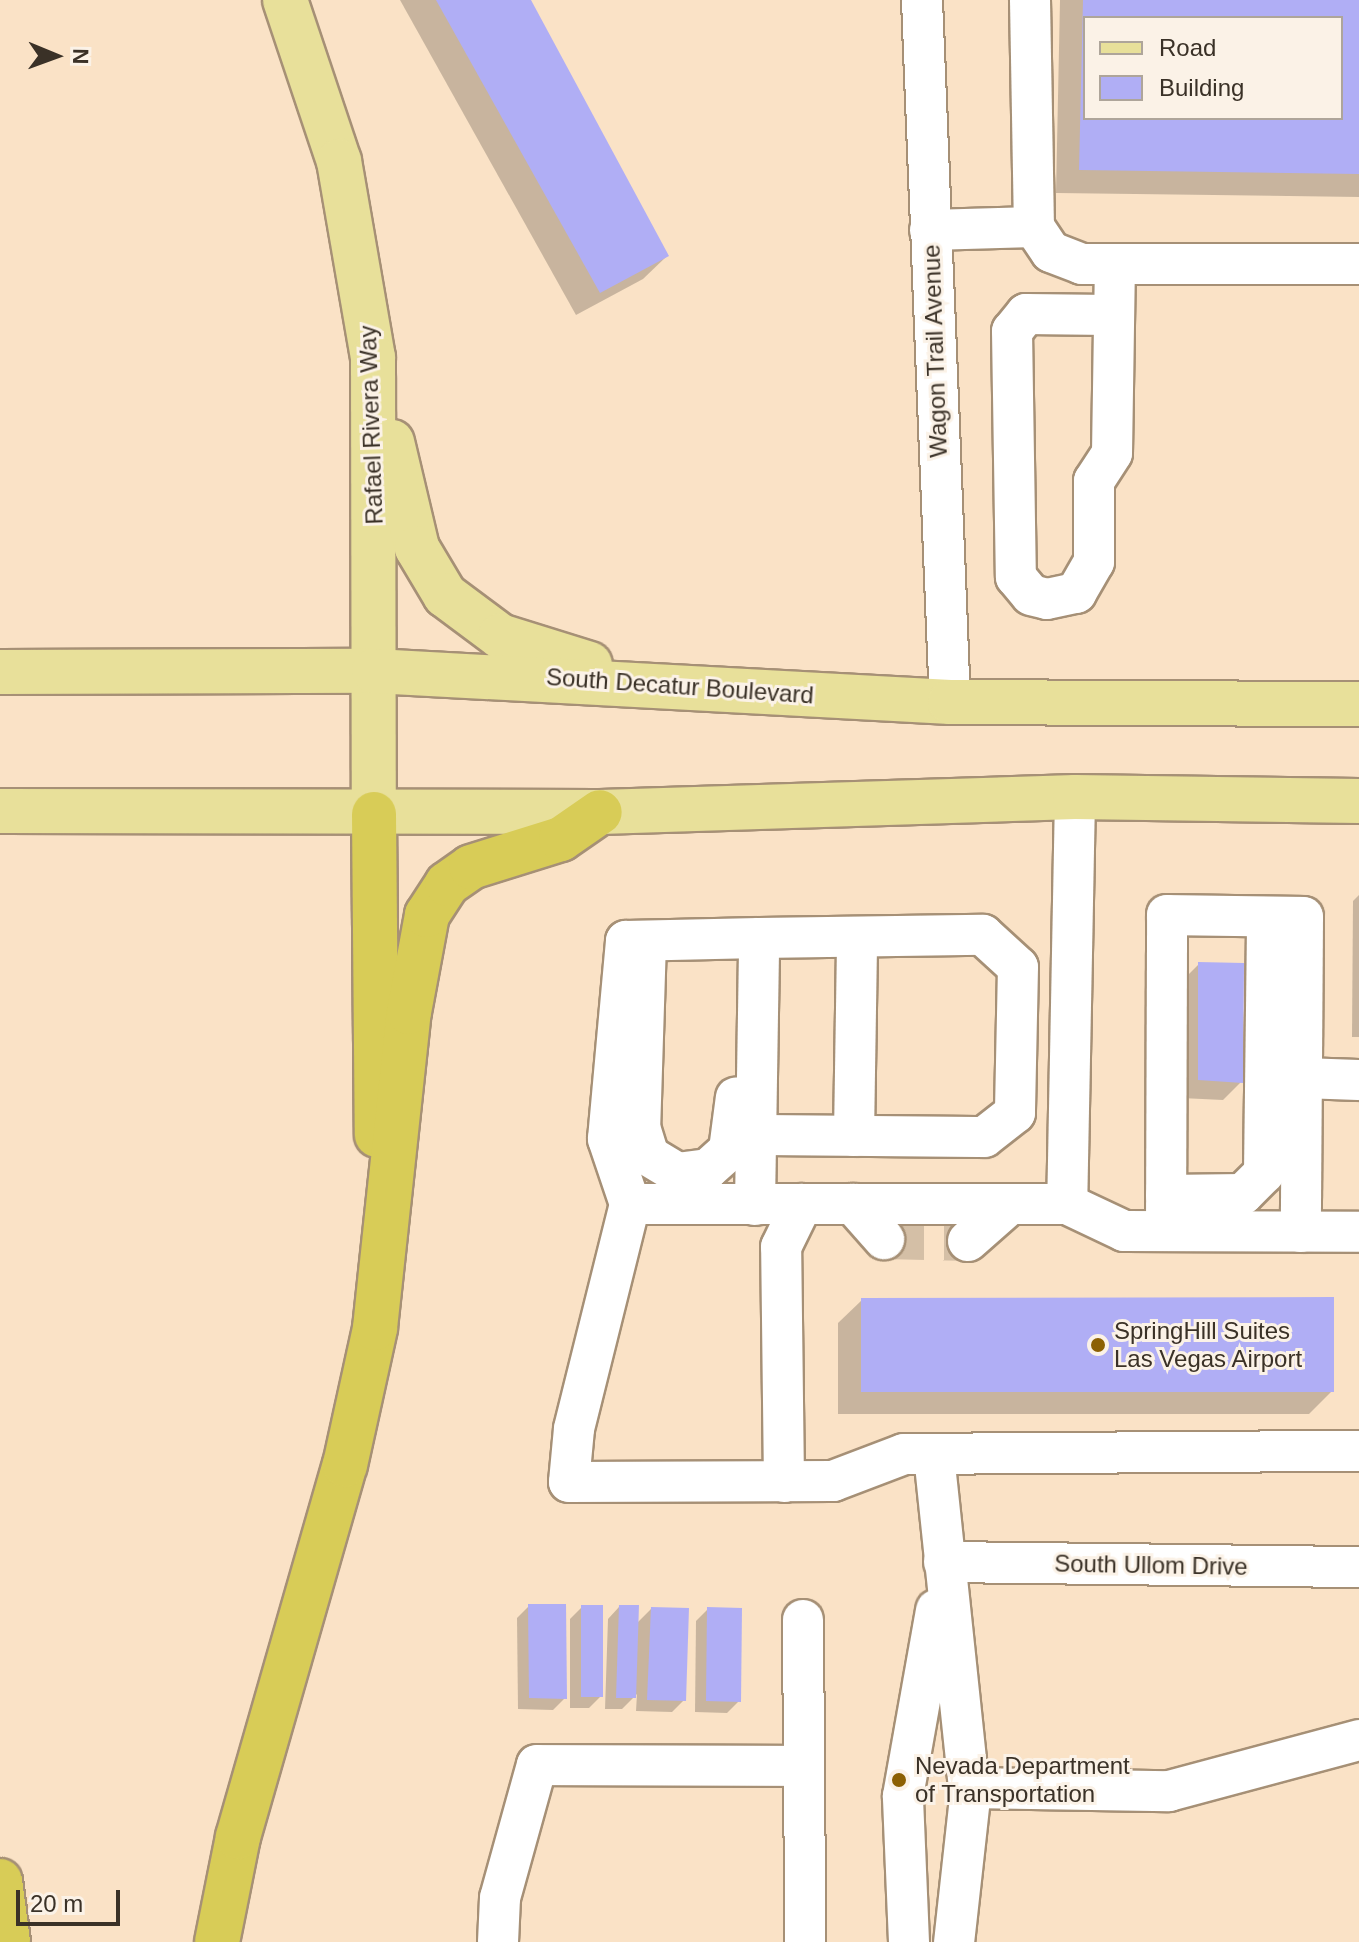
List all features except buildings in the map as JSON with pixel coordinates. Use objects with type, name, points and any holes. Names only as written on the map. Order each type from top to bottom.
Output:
[{"type":"highway","points":[[217,1942],[238,1837],[345,1465],[375,1328],[384,1213],[417,954],[436,896],[471,867],[561,839],[600,812]]},
{"type":"highway","points":[[374,814],[371,1073],[384,1213]]},
{"type":"highway","points":[[0,1881],[8,1942]]},
{"type":"main road","name":"Rafael Rivera Way","points":[[285,0],[339,161],[373,357],[374,814]]},
{"type":"main road","points":[[373,357],[417,548],[445,595],[500,636],[661,686]]},
{"type":"main road","name":"South Decatur Boulevard","points":[[0,672],[374,671],[950,702],[1359,704]]},
{"type":"main road","points":[[0,811],[600,812],[1075,797],[1359,801]]},
{"type":"street","name":"Wagon Trail Avenue","points":[[922,0],[950,702]]},
{"type":"street","points":[[1030,0],[1034,227],[1051,252],[1082,264],[1359,264]]},
{"type":"street","points":[[930,230],[1034,227]]},
{"type":"street","points":[[1110,315],[1026,314],[1012,331],[1016,577],[1031,595],[1064,599],[1087,582],[1094,562],[1094,481],[1112,453],[1110,315],[1115,264]]},
{"type":"street","points":[[1067,1204],[1075,797]]},
{"type":"street","points":[[1166,1213],[1167,915],[1303,917],[1301,1232]]},
{"type":"street","points":[[630,1204],[1067,1204],[1124,1231],[1166,1213],[1243,1194],[1264,1173],[1267,917]]},
{"type":"street","points":[[757,1135],[984,1137],[1015,1113],[1018,967],[983,935],[857,937],[759,947],[626,941],[611,1077],[608,1139],[630,1204],[574,1429],[569,1482],[833,1481],[876,1460],[934,1455],[1359,1451]]},
{"type":"street","points":[[854,1136],[857,937]]},
{"type":"street","points":[[646,941],[640,1127],[649,1156],[677,1173],[708,1169],[729,1150],[738,990],[759,947]]},
{"type":"street","points":[[755,1205],[759,947]]},
{"type":"street","points":[[1302,1078],[1359,1080]]},
{"type":"street","points":[[784,1482],[781,1247],[802,1204]]},
{"type":"street","points":[[853,1204],[884,1239]]},
{"type":"street","points":[[968,1241],[1010,1204]]},
{"type":"street","points":[[1166,1213],[1301,1232],[1359,1232]]},
{"type":"street","points":[[934,1455],[969,1793],[954,1942]]},
{"type":"street","points":[[909,1942],[903,1796],[944,1562]]},
{"type":"street","name":"South Ullom Drive","points":[[944,1562],[1359,1567]]},
{"type":"street","points":[[803,1620],[805,1942]]},
{"type":"street","points":[[903,1796],[1169,1791],[1359,1740]]},
{"type":"street","points":[[498,1942],[500,1898],[537,1765],[804,1766]]},
{"type":"tunnel","points":[[884,1239],[968,1241]]},
{"type":"place","name":"SpringHill Suites Las Vegas Airport","points":[[1098,1345]]},
{"type":"place","name":"Nevada Department of Transportation","points":[[899,1780]]}]
